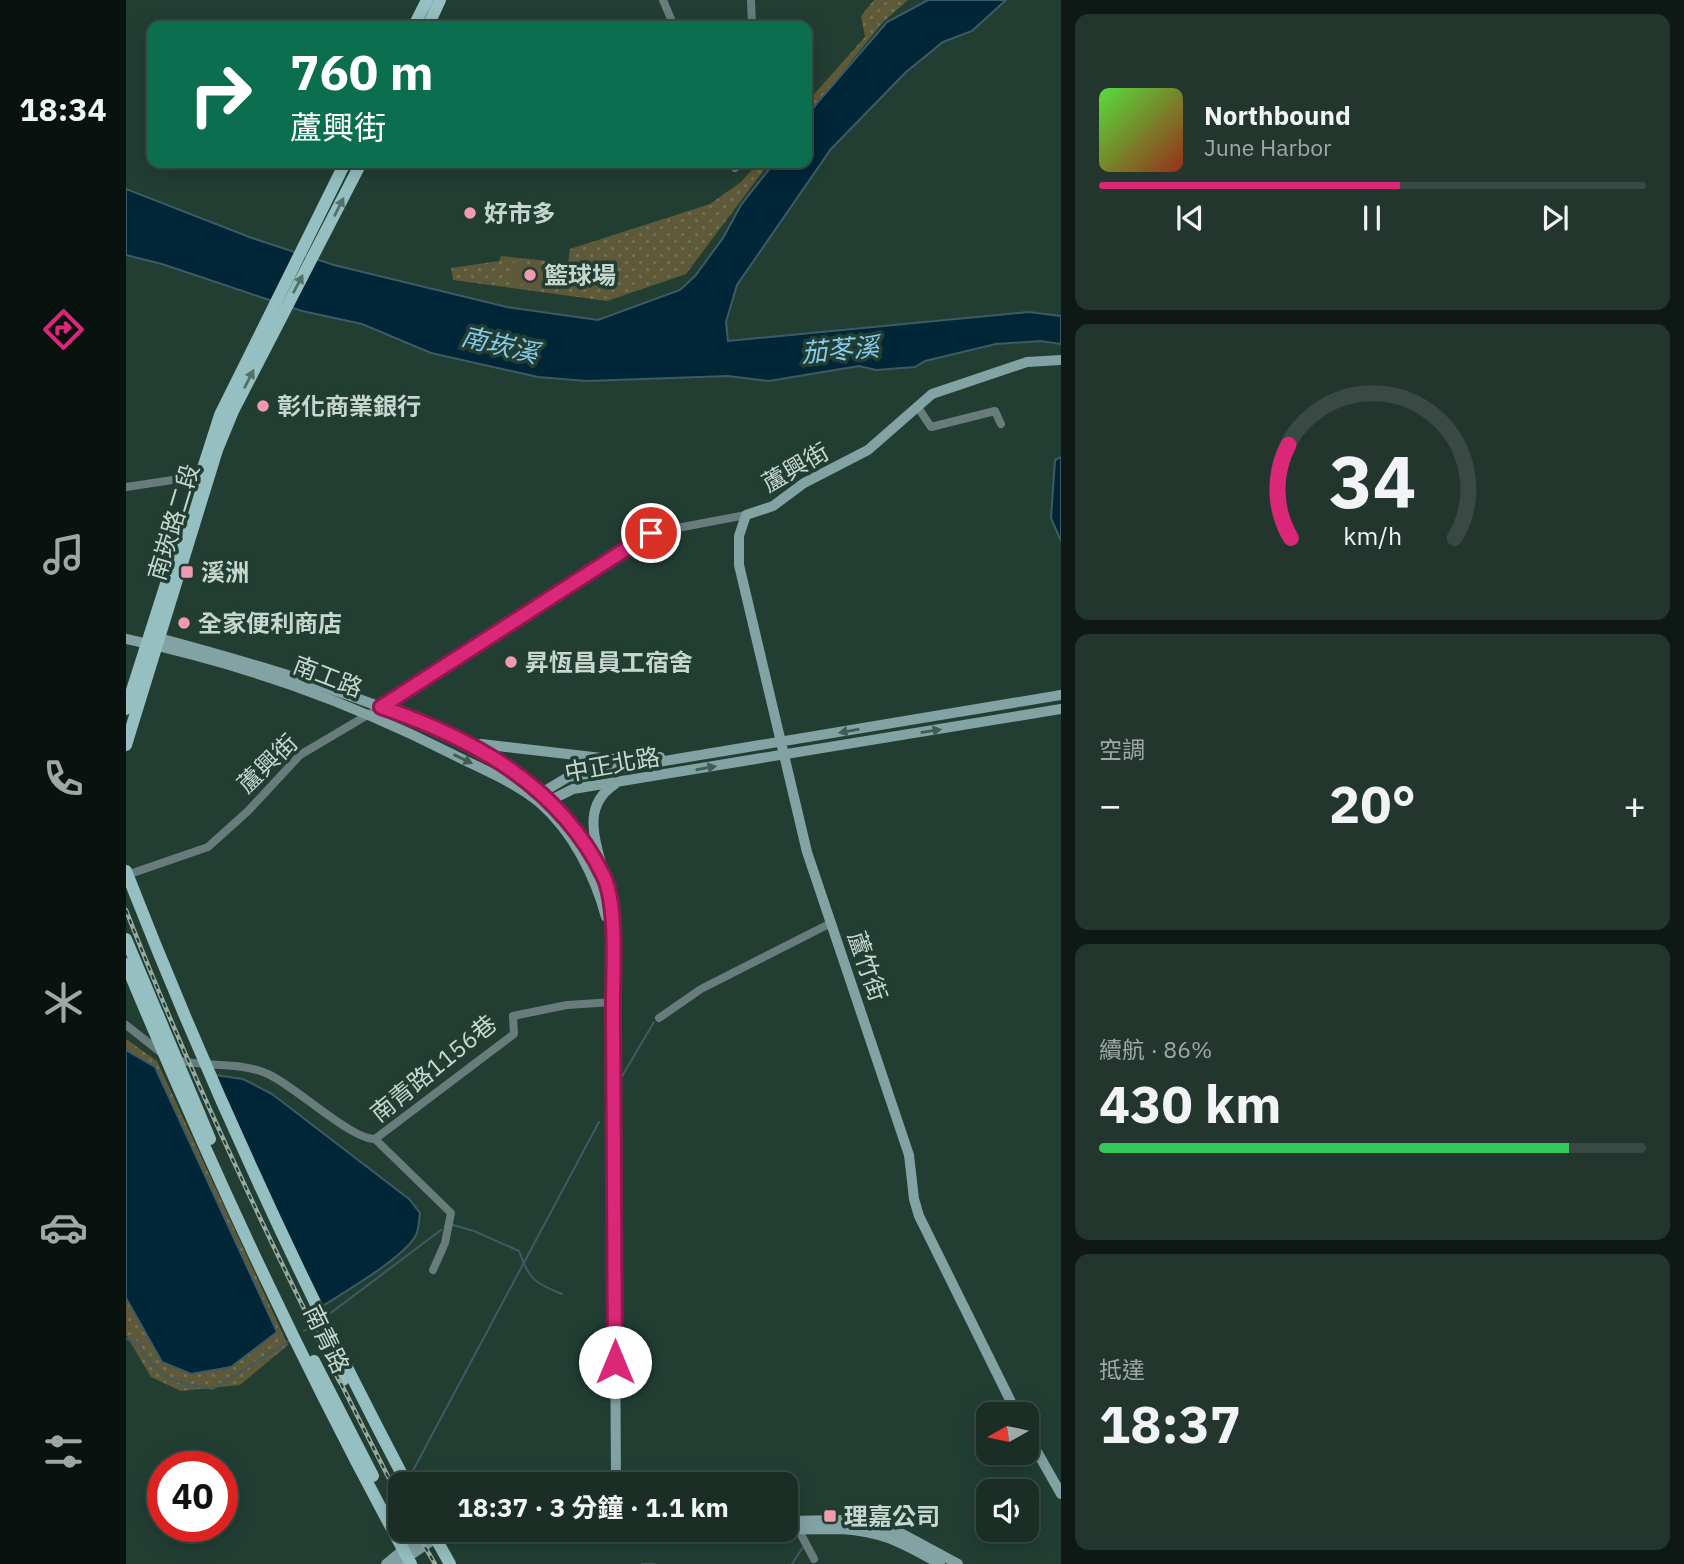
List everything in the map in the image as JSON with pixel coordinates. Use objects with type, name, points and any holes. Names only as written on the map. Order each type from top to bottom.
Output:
[{"type":"main road","points":[[416,21],[427,0]]},
{"type":"main road","points":[[430,21],[440,0]]},
{"type":"main road","points":[[274,317],[302,248],[342,168]]},
{"type":"main road","points":[[274,317],[316,250],[358,168]]},
{"type":"main road","name":"南崁路二段","points":[[126,746],[199,476],[220,415],[274,317]]},
{"type":"main road","name":"南崁路二段","points":[[126,709],[154,642],[217,450],[274,317]]},
{"type":"main road","points":[[127,873],[202,1066],[339,1354],[401,1472]]},
{"type":"main road","name":"南青路","points":[[126,892],[250,1183],[347,1388],[392,1472]]},
{"type":"main road","name":"南青路","points":[[126,939],[171,1058],[315,1365],[388,1503]]},
{"type":"main road","points":[[126,964],[171,1058],[233,1209],[320,1393],[407,1555]]},
{"type":"main road","name":"南青路","points":[[225,1174],[233,1209]]},
{"type":"main road","name":"南青路","points":[[250,1183],[268,1202]]},
{"type":"main road","name":"南青路","points":[[339,1354],[347,1388]]},
{"type":"main road","name":"南青路","points":[[372,1492],[388,1511]]},
{"type":"main road","points":[[434,1542],[442,1564]]},
{"type":"main road","points":[[437,1542],[450,1564]]},
{"type":"main road","name":"南青路","points":[[407,1555],[421,1564]]},
{"type":"street","points":[[663,0],[672,21]]},
{"type":"street","points":[[751,0],[752,21]]},
{"type":"street","name":"蘆興街","points":[[127,873],[208,847],[248,811],[300,755],[381,707],[651,533],[746,515],[773,506],[804,483],[869,450],[932,394],[1041,359],[1061,360]]},
{"type":"street","points":[[917,406],[931,427],[995,411],[1001,424]]},
{"type":"street","points":[[126,487],[199,476]]},
{"type":"street","name":"蘆竹街","points":[[746,515],[739,536],[738,565],[786,754],[807,852],[909,1155],[914,1199],[919,1216],[1011,1402]]},
{"type":"street","points":[[126,639],[154,642]]},
{"type":"street","name":"南工路","points":[[154,642],[308,679],[450,734],[503,762],[544,799],[576,831],[604,876],[612,947],[616,1472]]},
{"type":"street","name":"南工路","points":[[154,642],[258,672],[369,714],[544,799],[584,859],[596,886],[612,947]]},
{"type":"street","name":"中正北路","points":[[544,799],[568,777],[1061,695]]},
{"type":"street","name":"中正北路","points":[[544,799],[573,789],[1061,709]]},
{"type":"street","points":[[450,734],[491,747],[548,754],[610,759],[687,757]]},
{"type":"street","points":[[604,876],[593,817],[599,799],[615,784]]},
{"type":"street","points":[[659,1018],[701,989],[831,923]]},
{"type":"street","name":"南青路1156巷","points":[[171,1058],[202,1066],[248,1067],[269,1074],[345,1127],[375,1139],[514,1034],[513,1016],[567,1005],[612,1002]]},
{"type":"street","points":[[126,1025],[171,1058]]},
{"type":"street","points":[[375,1139],[451,1213],[445,1243],[433,1269]]},
{"type":"street","points":[[1040,1457],[1061,1494]]},
{"type":"street","points":[[798,1524],[842,1520],[872,1524],[895,1530],[934,1558],[958,1564]]},
{"type":"street","points":[[798,1532],[814,1559]]},
{"type":"street","points":[[386,1564],[407,1555],[421,1542]]},
{"type":"shaded area","points":[[874,0],[908,0],[883,22],[812,110],[812,96],[865,37],[861,16]]},
{"type":"shaded area","points":[[754,168],[765,168],[686,274],[607,301],[453,280],[451,268],[499,261],[501,256],[568,263],[570,249],[710,204],[741,182]]},
{"type":"shaded area","name":"籃球場","points":[[514,262],[548,267],[545,287],[512,283]]},
{"type":"shaded area","points":[[126,1039],[157,1061],[288,1345],[240,1385],[181,1391],[151,1377],[126,1335]]},
{"type":"water","points":[[928,0],[1006,0],[972,31],[943,42],[906,72],[831,149],[737,285],[726,322],[728,341],[1029,312],[1061,316],[1061,344],[1040,341],[996,344],[925,361],[915,367],[876,370],[859,366],[769,381],[728,376],[586,381],[538,377],[431,353],[362,324],[302,311],[162,264],[126,255],[126,189],[252,238],[334,265],[507,307],[598,320],[680,290],[695,276],[723,238],[741,205],[770,168],[812,168],[812,110],[887,22]]},
{"type":"water","points":[[1061,457],[1061,541],[1051,518],[1055,460]]},
{"type":"water","points":[[126,1050],[155,1067],[277,1332],[231,1367],[191,1374],[162,1362],[126,1298]]},
{"type":"water","points":[[215,1075],[243,1079],[272,1094],[409,1199],[420,1213],[417,1233],[409,1244],[373,1274],[321,1307]]},
{"type":"waterway","points":[[621,1078],[654,1022]]},
{"type":"waterway","points":[[412,1472],[599,1122]]},
{"type":"waterway","points":[[453,1225],[474,1231],[519,1251],[534,1279],[562,1294]]},
{"type":"waterway","points":[[328,1315],[441,1230]]},
{"type":"waterway","points":[[304,1331],[312,1326]]},
{"type":"waterway","points":[[126,1339],[136,1341],[152,1364],[167,1377],[213,1389],[289,1341]]},
{"type":"waterway","points":[[792,1564],[803,1547]]},
{"type":"waterway","points":[[642,1564],[655,1564]]},
{"type":"railway","points":[[126,910],[188,1061],[256,1209],[388,1476]]},
{"type":"railway","points":[[422,1542],[435,1564]]},
{"type":"place","name":"好市多","points":[[470,213]]},
{"type":"place","name":"籃球場","points":[[530,275]]},
{"type":"place","name":"彰化商業銀行","points":[[263,406]]},
{"type":"place","name":"溪洲","points":[[187,572]]},
{"type":"place","name":"全家便利商店","points":[[184,623]]},
{"type":"place","name":"昇恆昌員工宿舍","points":[[511,662]]},
{"type":"place","name":"理嘉公司","points":[[830,1516]]},
{"type":"route","points":[[615,1362],[612,947],[610,909],[604,876],[576,831],[550,801],[503,762],[450,734],[381,707],[612,555],[651,533]]},
{"type":"water label","name":"南崁溪","points":[[500,344]]},
{"type":"water label","name":"茄苳溪","points":[[840,349]]}]
